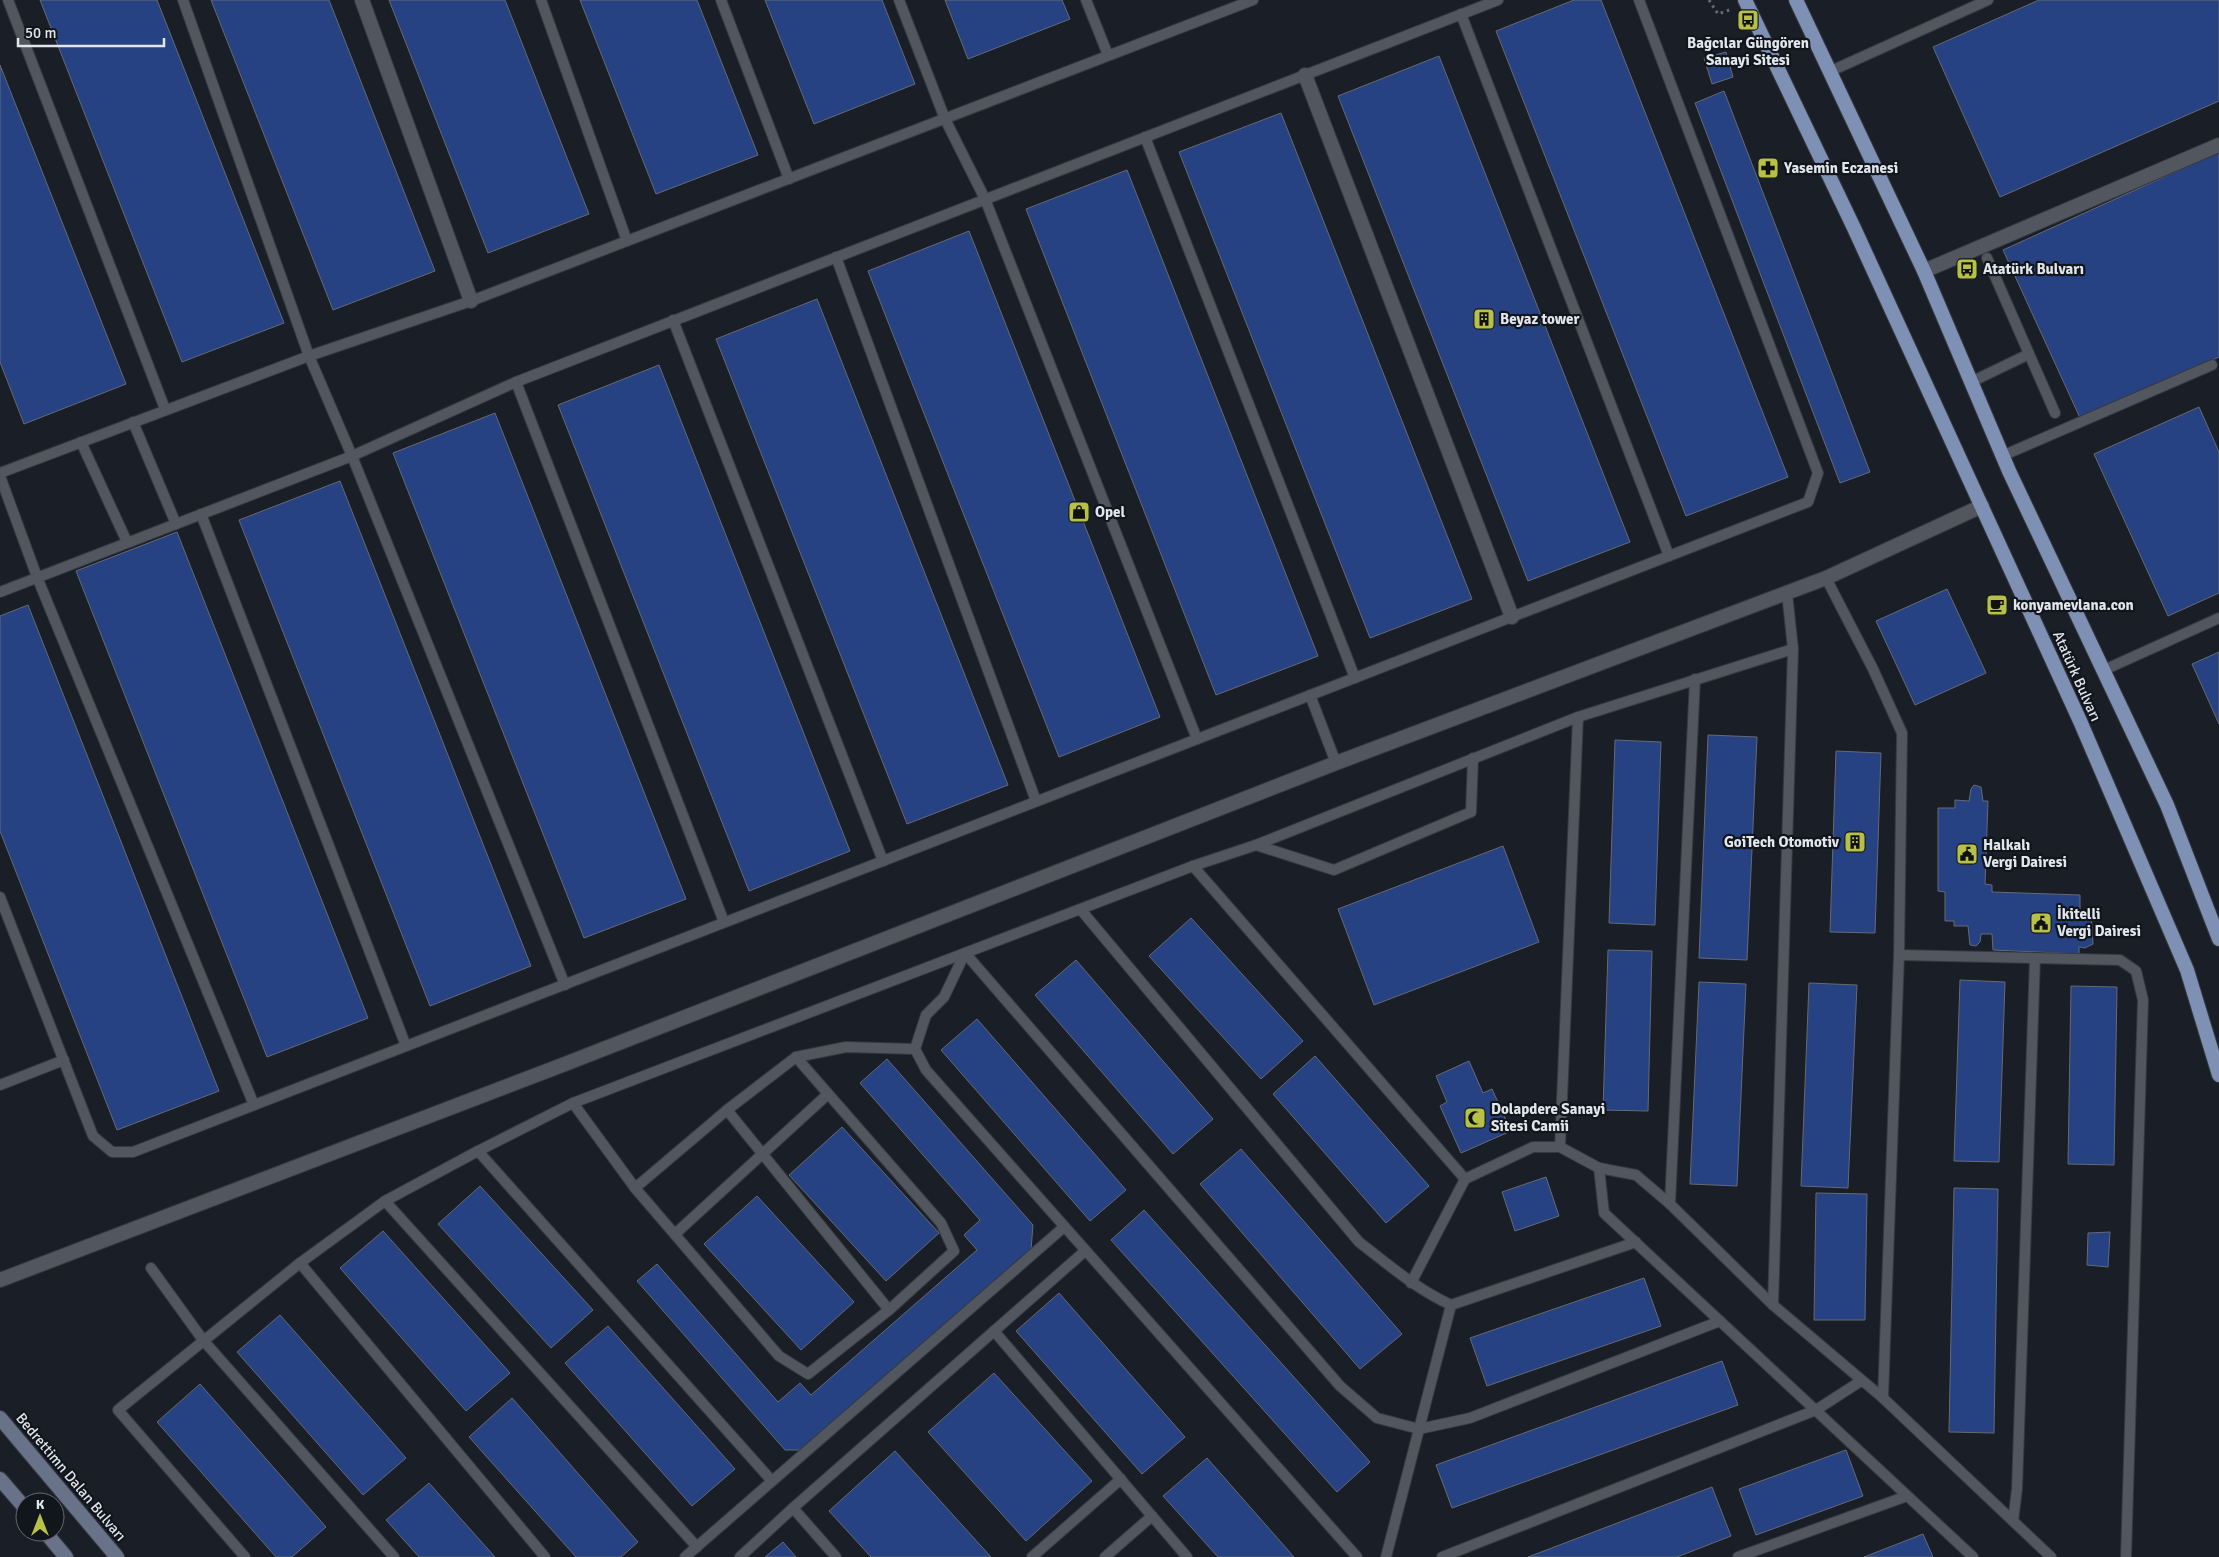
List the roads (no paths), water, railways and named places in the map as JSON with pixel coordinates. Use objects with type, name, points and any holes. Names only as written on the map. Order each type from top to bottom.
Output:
[{"type":"main road","name":"Atatürk Bulvarı","points":[[1745,0],[1854,228],[2080,721],[2186,970],[2219,1074]]},
{"type":"main road","name":"Atatürk Bulvarı","points":[[1796,0],[1924,271],[2002,456],[2167,805],[2219,939]]},
{"type":"main road","name":"Bedrettimn Dalan Bulvarı","points":[[0,1418],[117,1557]]},
{"type":"main road","points":[[0,1479],[15,1496]]},
{"type":"main road","points":[[53,1542],[66,1557]]},
{"type":"street","points":[[362,0],[471,301]]},
{"type":"street","points":[[1305,75],[1512,617]]},
{"type":"street","points":[[1924,271],[2219,145]]},
{"type":"street","points":[[0,1280],[565,1064],[1336,763],[1826,578],[1982,506]]},
{"type":"lane","points":[[8,0],[166,409]]},
{"type":"lane","points":[[183,0],[309,356],[352,456],[565,985]]},
{"type":"lane","points":[[541,0],[627,241]]},
{"type":"lane","points":[[722,0],[789,179]]},
{"type":"lane","points":[[899,0],[945,119],[985,199],[1197,739]]},
{"type":"lane","points":[[1086,0],[1108,55]]},
{"type":"lane","points":[[254,1105],[37,577],[0,475],[166,409],[309,356],[471,301],[1254,0]]},
{"type":"lane","points":[[0,592],[352,456],[516,382],[1498,0]]},
{"type":"lane","points":[[0,897],[93,1136],[112,1152],[133,1152],[1808,502],[1818,473],[1638,0]]},
{"type":"lane","points":[[1831,71],[1988,0]]},
{"type":"lane","points":[[1461,14],[1670,556]]},
{"type":"lane","points":[[1145,137],[1355,678]]},
{"type":"lane","points":[[836,257],[1036,801]]},
{"type":"lane","points":[[1987,258],[2055,413]]},
{"type":"lane","points":[[673,320],[883,861]]},
{"type":"lane","points":[[1971,382],[2029,354]]},
{"type":"lane","points":[[2002,456],[2212,365]]},
{"type":"lane","points":[[516,382],[724,922]]},
{"type":"lane","points":[[133,422],[176,524]]},
{"type":"lane","points":[[81,442],[127,542]]},
{"type":"lane","points":[[201,514],[406,1046]]},
{"type":"lane","points":[[1826,578],[1873,669],[1902,733],[1899,955],[1883,1398]]},
{"type":"lane","points":[[1773,1305],[1793,649],[1787,593]]},
{"type":"lane","points":[[2104,670],[2219,618]]},
{"type":"lane","points":[[244,1557],[118,1410],[300,1263],[385,1201],[573,1103],[1193,866],[1256,845],[1578,717],[1793,649]]},
{"type":"lane","points":[[1670,1204],[1695,679]]},
{"type":"lane","points":[[1310,695],[1336,763]]},
{"type":"lane","points":[[1560,1147],[1578,717]]},
{"type":"lane","points":[[1256,845],[1334,870],[1471,812],[1473,758]]},
{"type":"lane","points":[[1193,866],[1465,1178]]},
{"type":"lane","points":[[1081,910],[1359,1242],[1411,1283],[1451,1305],[1636,1242]]},
{"type":"lane","points":[[965,953],[944,997],[926,1015],[915,1049],[926,1070],[1357,1557]]},
{"type":"lane","points":[[965,953],[1340,1386],[1377,1418],[1419,1429],[1470,1418],[1720,1321]]},
{"type":"lane","points":[[1899,955],[2120,960],[2136,971],[2143,1000],[2126,1557]]},
{"type":"lane","points":[[2013,1522],[2017,1489],[2035,958]]},
{"type":"lane","points":[[635,1188],[727,1110],[796,1058],[846,1047],[915,1049]]},
{"type":"lane","points":[[573,1103],[635,1188],[779,1356],[808,1374],[889,1310],[954,1251],[941,1223],[796,1058]]},
{"type":"lane","points":[[0,1085],[64,1060]]},
{"type":"lane","points":[[675,1234],[828,1094]]},
{"type":"lane","points":[[727,1110],[889,1310]]},
{"type":"lane","points":[[1411,1283],[1465,1178],[1533,1147],[1560,1147],[1599,1168],[1636,1175],[1670,1204],[1773,1305],[1883,1398],[2051,1557]]},
{"type":"lane","points":[[478,1152],[772,1481]]},
{"type":"lane","points":[[1599,1168],[1604,1213],[1973,1557]]},
{"type":"lane","points":[[385,1201],[697,1546]]},
{"type":"lane","points":[[685,1557],[1064,1227]]},
{"type":"lane","points":[[740,1557],[1085,1251]]},
{"type":"lane","points":[[300,1263],[545,1557]]},
{"type":"lane","points":[[151,1268],[203,1340],[394,1557]]},
{"type":"lane","points":[[1386,1557],[1451,1305]]},
{"type":"lane","points":[[994,1331],[1187,1557]]},
{"type":"lane","points":[[1442,1557],[1816,1410],[1861,1381]]},
{"type":"lane","points":[[1032,1557],[1121,1479]]},
{"type":"lane","points":[[1738,1557],[1907,1496]]},
{"type":"lane","points":[[793,1508],[836,1557]]},
{"type":"lane","points":[[1105,1557],[1152,1516]]},
{"type":"place","name":"Bağcılar Güngören Sanayi Sitesi","points":[[1748,20]]},
{"type":"place","name":"Yasemin Eczanesi","points":[[1768,168]]},
{"type":"place","name":"Atatürk Bulvarı","points":[[1967,269]]},
{"type":"place","name":"Beyaz tower","points":[[1484,319]]},
{"type":"place","name":"Opel","points":[[1079,512]]},
{"type":"place","name":"konyamevlana.con","points":[[1997,605]]},
{"type":"place","name":"GoiTech Otomotiv","points":[[1855,842]]},
{"type":"place","name":"Halkalı Vergi Dairesi","points":[[1967,854]]},
{"type":"place","name":"İkitelli Vergi Dairesi","points":[[2041,923]]},
{"type":"place","name":"Dolapdere Sanayi Sitesi Camii","points":[[1475,1118]]}]
